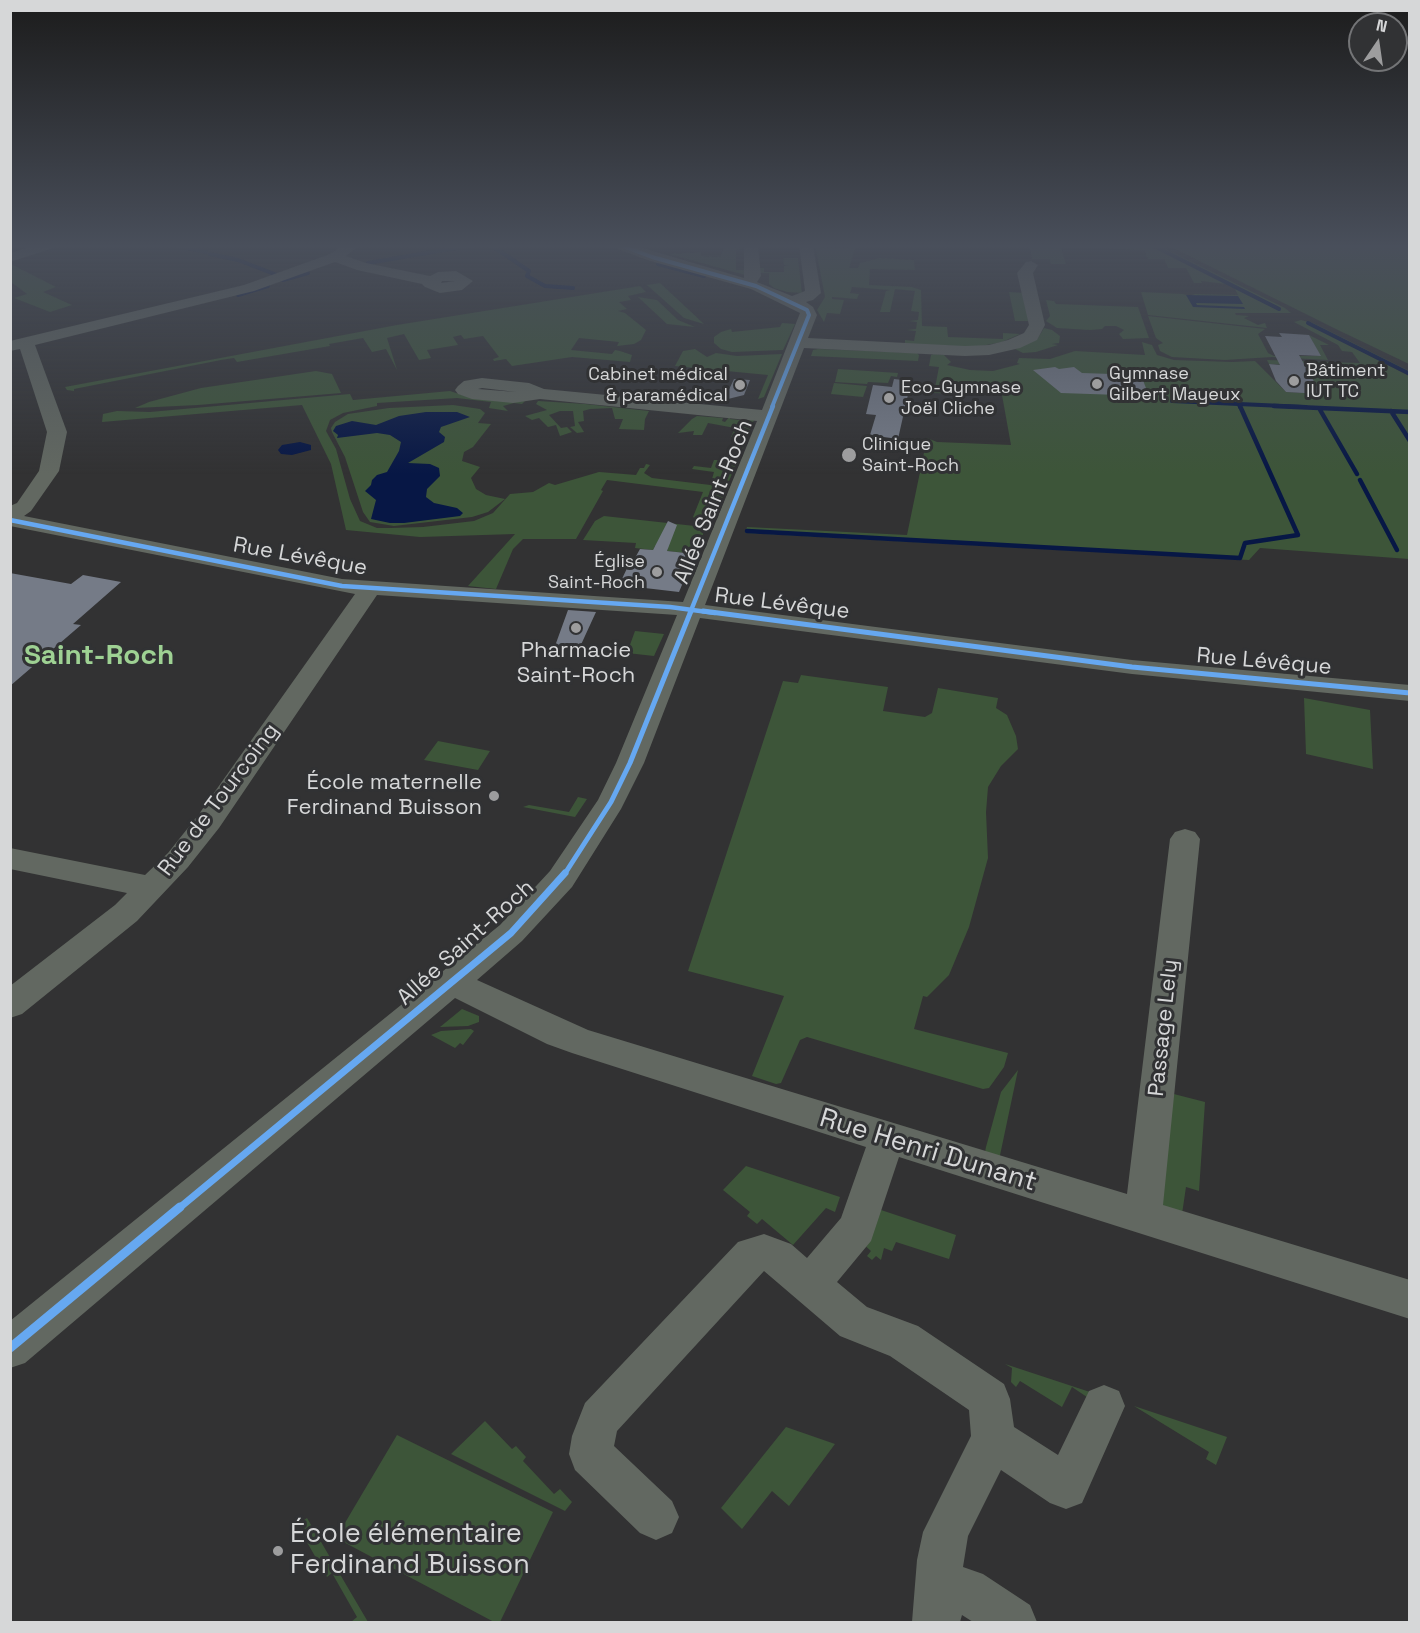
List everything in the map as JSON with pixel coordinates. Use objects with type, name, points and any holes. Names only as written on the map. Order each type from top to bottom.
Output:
[{"type":"street","points":[[10,518],[24,507],[49,471],[57,432],[18,344],[112,321]]},
{"type":"street","name":"Allée Saint-Roch","points":[[10,1348],[453,983],[525,919],[561,879],[584,847],[614,796],[630,763],[805,321]]},
{"type":"street","points":[[798,343],[965,351],[989,350],[1014,344],[1031,336],[1037,325],[1036,321]]},
{"type":"street","points":[[540,394],[768,416]]},
{"type":"street","name":"Rue Lévêque","points":[[10,518],[329,584],[691,610],[1132,667],[1410,693]]},
{"type":"street","name":"Rue de Tourcoing","points":[[10,1005],[115,923],[153,888],[209,821],[370,588]]},
{"type":"street","name":"Passage Lely","points":[[1143,1217],[1185,839]]},
{"type":"street","points":[[10,858],[153,888]]},
{"type":"street","name":"Rue Henri Dunant","points":[[453,983],[571,1038],[887,1139],[1410,1300]]},
{"type":"street","points":[[809,1285],[857,1228],[887,1139]]},
{"type":"street","points":[[656,1517],[591,1454],[600,1418],[752,1255],[764,1252],[777,1257],[854,1322],[903,1340],[989,1399],[993,1438],[946,1532],[940,1560],[937,1607]]},
{"type":"street","points":[[993,1438],[1066,1487],[1104,1406]]},
{"type":"street","points":[[937,1607],[966,1591],[1013,1623]]},
{"type":"green space","points":[[421,321],[635,321],[646,330],[641,340],[634,344],[617,346],[619,342],[579,338],[571,350],[612,354],[615,350],[620,351],[632,355],[630,362],[572,357],[512,366],[506,359],[494,361],[493,359],[499,357],[483,336],[464,339],[461,335],[453,337],[458,345],[427,350],[431,358],[419,360],[404,334],[387,338],[397,370],[386,349],[372,352],[363,338],[237,362],[234,358],[221,360],[74,389],[74,391],[67,390],[65,387]]},
{"type":"green space","points":[[664,321],[681,321],[695,327],[667,324]]},
{"type":"green space","points":[[911,321],[922,321],[922,326],[947,327],[948,337],[1003,339],[1003,333],[1020,334],[1002,342],[976,347],[905,344],[905,340],[914,341],[916,331],[907,330],[916,329],[917,322]]},
{"type":"green space","points":[[1046,321],[1143,321],[1149,338],[1123,339],[1119,334],[1124,330],[1116,326],[1090,330],[1057,328]]},
{"type":"green space","points":[[1150,321],[1195,321],[1265,329],[1258,334],[1268,353],[1274,356],[1320,356],[1309,335],[1329,345],[1320,345],[1328,360],[1272,357],[1225,360],[1172,357],[1160,351],[1158,345],[1163,343],[1156,338]]},
{"type":"green space","points":[[1205,321],[1250,321],[1258,325],[1265,323],[1267,328]]},
{"type":"green space","points":[[1320,321],[1409,321],[1409,364]]},
{"type":"green space","points":[[1294,322],[1313,323],[1409,371],[1409,373],[1307,323],[1409,376],[1409,559],[1260,548],[1249,560],[745,533],[747,527],[907,535],[927,438],[937,442],[1011,445],[1002,395],[934,393],[939,367],[929,366],[931,355],[944,355],[951,362],[947,365],[970,370],[993,371],[1020,364],[1017,363],[1019,358],[1050,359],[1075,351],[1145,355],[1142,342],[1152,345],[1157,355],[1174,360],[1255,361],[1286,392],[1320,394],[1305,366],[1269,364],[1267,360],[1360,363],[1352,352],[1342,351],[1338,345]]},
{"type":"green space","points":[[782,323],[795,324],[783,350],[732,352],[721,349],[714,343],[714,337],[731,329],[732,332],[780,327]]},
{"type":"green space","points":[[1044,328],[1060,336],[1059,343],[1052,344],[1058,345],[1036,352],[1023,353],[1015,349],[1038,338]]},
{"type":"green space","points":[[695,349],[707,357],[716,353],[737,356],[782,354],[764,397],[758,399],[768,375],[675,366],[683,351]]},
{"type":"green space","points":[[813,350],[917,353],[919,355],[918,361],[811,356]]},
{"type":"green space","points":[[838,369],[898,373],[897,377],[891,376],[888,383],[835,382]]},
{"type":"green space","points":[[316,371],[332,374],[341,393],[135,408],[201,388]]},
{"type":"green space","points":[[834,383],[867,386],[863,397],[831,394]]},
{"type":"green space","points":[[450,391],[462,395],[526,400],[522,404],[514,403],[503,406],[508,411],[489,408],[491,402],[457,398],[377,403],[377,406],[343,413],[330,420],[326,431],[336,449],[350,499],[360,521],[377,528],[390,528],[474,521],[493,513],[510,494],[533,492],[549,483],[555,485],[599,472],[636,475],[646,464],[650,465],[644,473],[652,478],[727,487],[712,523],[698,521],[693,517],[703,492],[607,480],[576,539],[523,539],[513,549],[496,589],[468,586],[515,534],[420,537],[346,530],[331,464],[302,405],[102,422],[103,414],[117,411],[150,412],[350,394],[353,400]]},
{"type":"green space","points":[[538,401],[649,411],[645,419],[644,430],[619,429],[623,419],[615,419],[612,408],[583,411],[584,421],[578,422],[584,432],[577,433],[570,427],[575,426],[573,411],[560,411],[549,415],[561,428],[567,427],[572,432],[560,436],[556,425],[548,427],[539,418],[532,420],[525,416],[547,410],[536,404]]},
{"type":"green space","points":[[453,405],[480,409],[485,413],[478,423],[491,424],[473,447],[464,452],[462,461],[480,467],[471,478],[476,489],[486,495],[505,499],[488,512],[472,517],[394,526],[370,522],[363,512],[345,457],[332,432],[331,428],[335,422],[348,414],[389,408]]},
{"type":"green space","points":[[731,415],[730,419],[749,421],[751,417],[754,420],[747,437],[731,437],[735,428],[708,423],[702,435],[693,435],[694,431],[678,433],[697,416],[723,418],[722,421],[725,422]]},
{"type":"green space","points":[[740,444],[744,446],[729,481],[712,479],[714,472],[692,469],[694,466],[711,468],[714,460],[733,460]]},
{"type":"green space","points":[[604,516],[704,527],[703,535],[698,535],[691,544],[699,546],[695,554],[667,551],[668,548],[655,546],[653,550],[635,548],[636,543],[583,540],[595,521]]},
{"type":"green space","points":[[635,631],[664,634],[654,656],[627,653]]},
{"type":"green space","points":[[801,675],[888,687],[883,711],[925,717],[932,713],[938,688],[998,698],[996,708],[1007,715],[1016,736],[1018,749],[1001,766],[988,787],[986,812],[988,858],[969,927],[949,975],[927,997],[923,996],[914,1029],[1008,1053],[1004,1067],[989,1088],[983,1089],[807,1037],[800,1040],[781,1083],[776,1084],[752,1076],[784,996],[688,971],[783,681],[798,683]]},
{"type":"green space","points":[[1304,698],[1370,710],[1373,769],[1306,754]]},
{"type":"green space","points":[[438,741],[490,751],[478,770],[424,760]]},
{"type":"green space","points":[[578,797],[587,799],[575,817],[523,807],[529,805],[569,812]]},
{"type":"green space","points":[[462,1009],[479,1016],[479,1022],[468,1026],[440,1027]]},
{"type":"green space","points":[[471,1029],[474,1031],[463,1045],[460,1043],[455,1048],[431,1035],[441,1031]]},
{"type":"green space","points":[[1018,1070],[999,1160],[985,1152],[986,1147],[1001,1092]]},
{"type":"green space","points":[[1166,1092],[1205,1102],[1199,1191],[1186,1187],[1182,1214],[1161,1205]]},
{"type":"green space","points":[[746,1166],[840,1197],[835,1212],[826,1208],[793,1245],[762,1219],[757,1224],[747,1216],[750,1212],[723,1190]]},
{"type":"green space","points":[[881,1210],[956,1235],[949,1259],[896,1242],[892,1251],[884,1248],[881,1260],[876,1256],[872,1260],[867,1256],[871,1251],[861,1242]]},
{"type":"green space","points":[[1005,1364],[1093,1393],[1090,1399],[1072,1387],[1062,1407],[1020,1381],[1016,1387],[1011,1382],[1012,1368]]},
{"type":"green space","points":[[1134,1406],[1227,1437],[1216,1465],[1206,1459],[1209,1452]]},
{"type":"green space","points":[[485,1421],[512,1449],[516,1446],[526,1457],[523,1461],[554,1494],[560,1489],[572,1502],[565,1511],[451,1454]]},
{"type":"green space","points":[[786,1427],[835,1444],[789,1506],[772,1491],[742,1529],[721,1508]]},
{"type":"green space","points":[[397,1435],[553,1512],[500,1622],[494,1622],[336,1538]]},
{"type":"green space","points":[[307,1518],[368,1622],[351,1622],[357,1617],[332,1573],[327,1577],[297,1525]]},
{"type":"water","points":[[426,412],[457,412],[470,417],[441,427],[439,432],[445,437],[444,442],[408,463],[430,464],[439,468],[440,476],[427,489],[426,497],[434,503],[457,508],[463,513],[460,516],[404,523],[371,519],[376,500],[365,491],[377,475],[387,472],[399,451],[401,442],[390,435],[377,433],[337,438],[338,435],[333,431],[336,426],[352,421],[376,425],[399,416]]},
{"type":"water","points":[[300,442],[311,445],[311,450],[292,455],[281,454],[278,450],[282,445]]},
{"type":"building","points":[[1279,333],[1309,335],[1321,356],[1299,355],[1321,394],[1286,392],[1276,381],[1269,364],[1280,365],[1265,336],[1282,337]]},
{"type":"building","name":"Gymnase Gilbert Mayeux","points":[[1055,367],[1059,369],[1074,367],[1082,373],[1141,375],[1149,396],[1061,393],[1033,370]]},
{"type":"building","name":"Cabinet médical & paramédical","points":[[734,379],[750,380],[744,395],[724,400]]},
{"type":"building","name":"Eco-Gymnase Joël Cliche","points":[[894,379],[911,381],[898,439],[870,435],[876,415],[866,414],[873,385],[892,387]]},
{"type":"building","name":"Église Saint-Roch","points":[[668,521],[677,525],[667,551],[695,554],[679,592],[619,585],[632,558],[635,558],[640,549],[653,550]]},
{"type":"building","points":[[10,573],[71,584],[83,575],[121,582],[73,624],[81,625],[10,686]]},
{"type":"building","name":"Pharmacie Saint-Roch","points":[[568,610],[596,612],[579,649],[555,646]]},
{"type":"waterway","points":[[1308,323],[1410,374]]},
{"type":"waterway","points":[[1172,401],[1239,404]]},
{"type":"waterway","points":[[1239,404],[1306,407]]},
{"type":"waterway","points":[[747,531],[1240,558],[1245,543],[1298,535],[1240,406]]},
{"type":"waterway","points":[[1274,406],[1391,411]]},
{"type":"waterway","points":[[1319,408],[1357,474]]},
{"type":"waterway","points":[[1391,411],[1410,412]]},
{"type":"waterway","points":[[1391,411],[1410,441]]},
{"type":"waterway","points":[[1360,480],[1397,550]]},
{"type":"cycle path","points":[[10,1348],[511,933],[561,879],[611,802],[630,763],[807,321]]},
{"type":"cycle path","points":[[10,520],[342,586],[670,607],[1132,667],[1410,693]]},
{"type":"place","name":"Bâtiment IUT TC","points":[[1294,381]]},
{"type":"place","name":"Gymnase Gilbert Mayeux","points":[[1097,384]]},
{"type":"place","name":"Cabinet médical & paramédical","points":[[740,385]]},
{"type":"place","name":"Eco-Gymnase Joël Cliche","points":[[889,398]]},
{"type":"place","name":"Clinique Saint-Roch","points":[[849,455]]},
{"type":"place","name":"Église Saint-Roch","points":[[657,572]]},
{"type":"place","name":"Pharmacie Saint-Roch","points":[[576,628]]},
{"type":"place","name":"École maternelle Ferdinand Buisson","points":[[494,796]]},
{"type":"place","name":"École élémentaire Ferdinand Buisson","points":[[278,1551]]},
{"type":"district","name":"Saint-Roch","points":[[99,656]]}]
